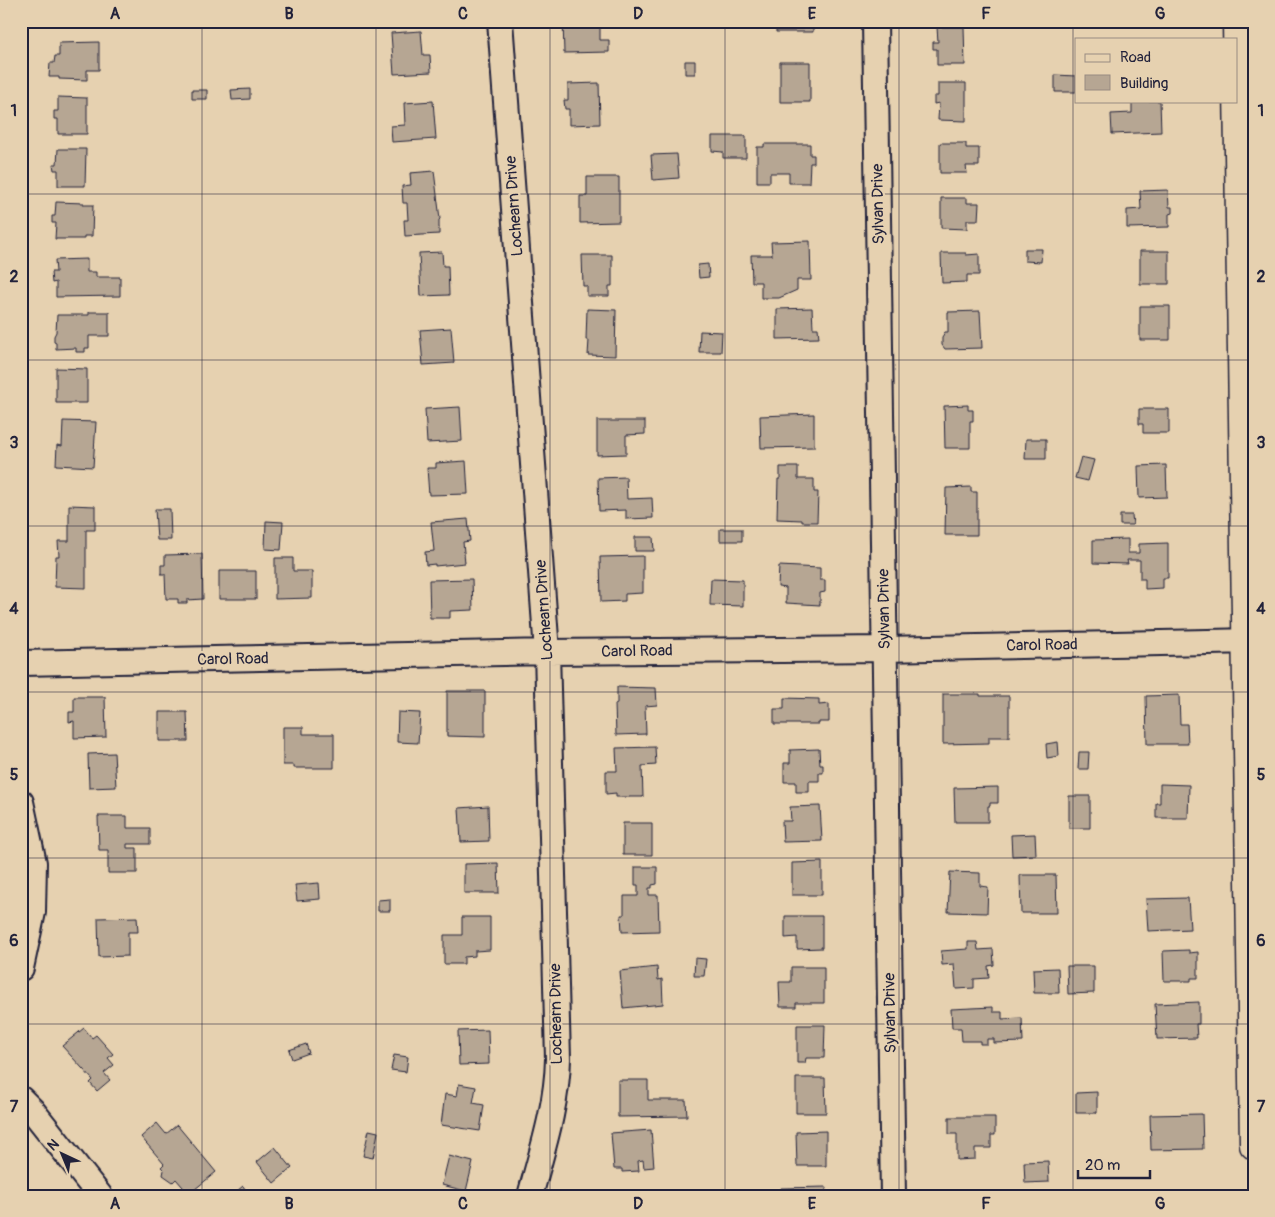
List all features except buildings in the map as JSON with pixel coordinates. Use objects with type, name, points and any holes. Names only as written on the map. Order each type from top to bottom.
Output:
[{"type":"main road","points":[[1237,21],[1237,38]]},
{"type":"main road","points":[[1238,69],[1250,641],[1254,1145]]},
{"type":"street","name":"Lochearn Drive","points":[[500,21],[547,652],[558,1084],[530,1196]]},
{"type":"street","name":"Sylvan Drive","points":[[876,21],[893,1196]]},
{"type":"street","name":"Carol Road","points":[[21,663],[547,652],[884,649],[1250,641]]},
{"type":"street","points":[[21,802],[34,863],[33,912],[21,968]]},
{"type":"street","points":[[21,1099],[32,1110],[100,1196]]}]
